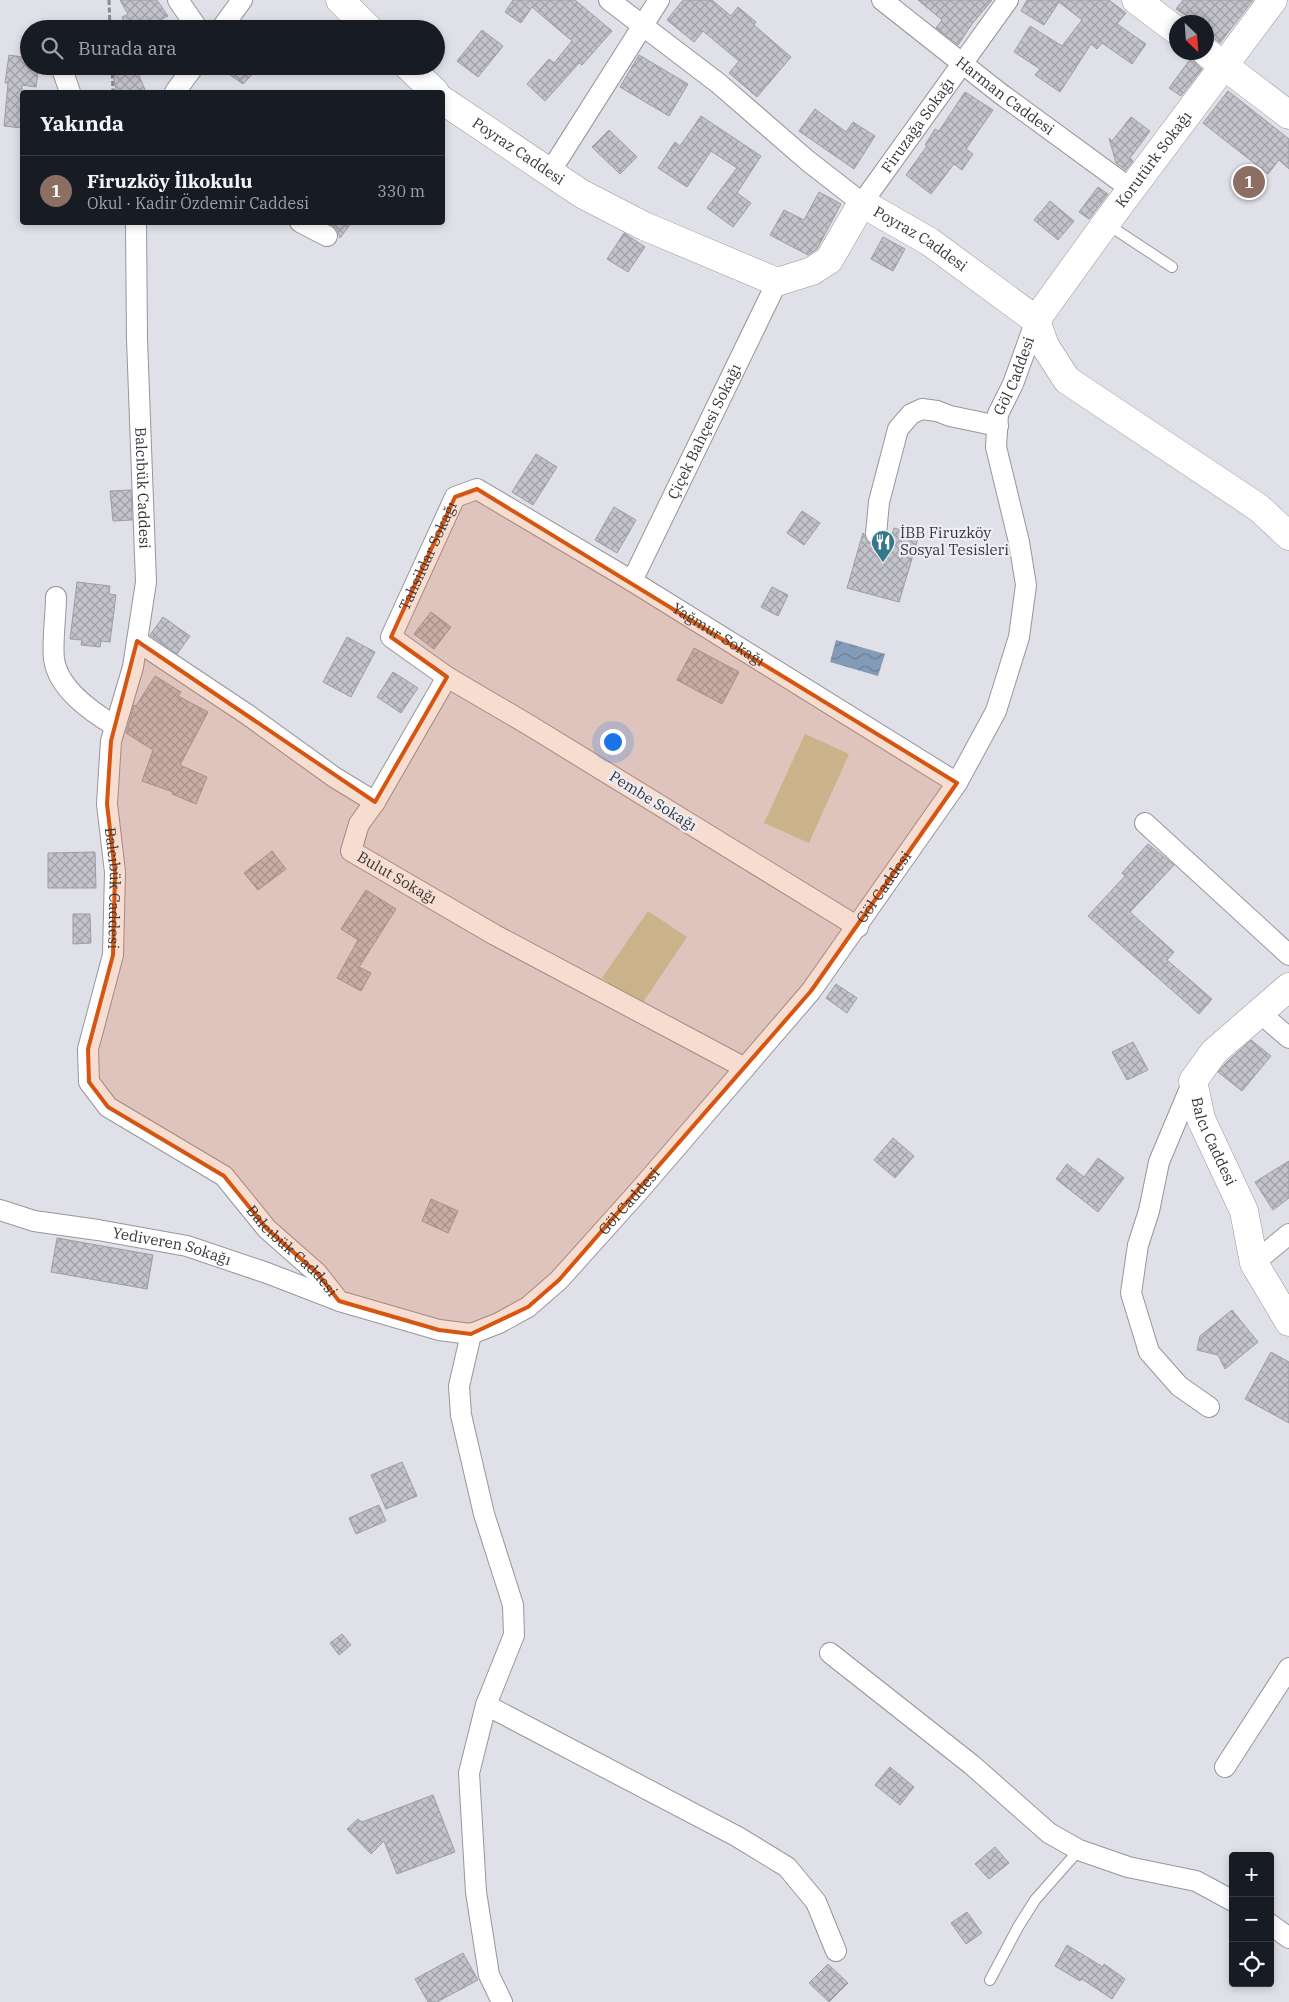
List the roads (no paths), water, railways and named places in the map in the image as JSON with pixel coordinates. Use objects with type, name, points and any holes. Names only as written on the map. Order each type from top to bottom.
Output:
[{"type":"street","points":[[178,0],[192,20]]},
{"type":"street","points":[[228,20],[242,0]]},
{"type":"street","points":[[340,0],[360,20]]},
{"type":"street","points":[[609,0],[718,83],[808,161],[862,204]]},
{"type":"street","points":[[550,172],[659,0]]},
{"type":"street","name":"Harman Caddesi","points":[[882,0],[962,63],[1131,189]]},
{"type":"street","name":"Firuzağa Sokağı","points":[[862,204],[1008,0]]},
{"type":"street","points":[[1136,0],[1169,25]]},
{"type":"street","name":"Korutürk Sokağı","points":[[1036,320],[1131,189],[1215,59],[1273,0]]},
{"type":"street","points":[[1215,59],[1289,115]]},
{"type":"street","points":[[64,75],[69,90]]},
{"type":"street","points":[[176,90],[187,75]]},
{"type":"street","points":[[417,75],[433,90]]},
{"type":"street","name":"Poyraz Caddesi","points":[[445,102],[582,194],[644,226],[777,282],[812,271],[829,260],[862,204],[930,242],[1036,320]]},
{"type":"street","name":"Balcıbük Caddesi","points":[[136,225],[137,339],[146,582],[132,667],[111,742],[107,804],[115,872],[113,955],[88,1049],[89,1082],[108,1107],[224,1176],[267,1229],[317,1273],[339,1301],[439,1330],[471,1334]]},
{"type":"street","points":[[306,225],[327,236]]},
{"type":"street","name":"Çiçek Bahçesi Sokağı","points":[[632,581],[777,282]]},
{"type":"street","points":[[1036,320],[1045,346],[1067,380],[1259,508],[1289,536]]},
{"type":"street","name":"Göl Caddesi","points":[[471,1334],[500,1323],[528,1307],[559,1280],[638,1192],[811,991],[858,927],[957,783],[996,711],[1019,637],[1026,585],[1019,542],[996,447],[998,414],[1013,384],[1036,320]]},
{"type":"street","points":[[876,534],[879,502],[898,429],[911,414],[922,409],[998,426]]},
{"type":"street","name":"Yağmur Sokağı","points":[[477,489],[632,581],[957,783]]},
{"type":"street","name":"Tahsildar Sokağı","points":[[391,637],[455,497],[477,489]]},
{"type":"street","points":[[56,597],[54,660],[62,681],[89,710],[115,726]]},
{"type":"street","name":"Pembe Sokağı","points":[[391,637],[447,677],[529,725],[858,927]]},
{"type":"street","points":[[137,642],[248,714],[334,777],[375,802],[447,677]]},
{"type":"street","name":"Bulut Sokağı","points":[[375,802],[360,824],[351,851],[495,935],[745,1068]]},
{"type":"street","points":[[1145,823],[1289,955]]},
{"type":"street","name":"Balcı Caddesi","points":[[1289,987],[1214,1052],[1193,1081],[1201,1119],[1244,1211],[1254,1263],[1289,1322]]},
{"type":"street","points":[[1260,1013],[1289,1038]]},
{"type":"street","points":[[1193,1081],[1159,1162],[1149,1211],[1138,1245],[1131,1293],[1149,1352],[1179,1386],[1209,1406]]},
{"type":"street","name":"Yediveren Sokağı","points":[[0,1210],[34,1221],[187,1246],[267,1273],[339,1301]]},
{"type":"street","points":[[1254,1263],[1289,1234]]},
{"type":"street","points":[[471,1334],[458,1386],[461,1415],[484,1514],[513,1604],[514,1635],[486,1705],[469,1773],[476,1892],[489,1975],[502,2002]]},
{"type":"street","points":[[830,1653],[972,1765],[1049,1832],[1079,1850],[1128,1867],[1196,1881],[1229,1899]]},
{"type":"street","points":[[1225,1767],[1289,1668]]},
{"type":"street","points":[[486,1705],[738,1838],[787,1867],[816,1902],[836,1951]]},
{"type":"street","points":[[1274,1927],[1289,1938]]},
{"type":"lane","points":[[1106,223],[1172,267]]},
{"type":"lane","points":[[990,1980],[1018,1927],[1035,1900],[1079,1850]]},
{"type":"water","points":[[836,640],[885,654],[878,676],[830,662]]},
{"type":"place","name":"Firuzköy İlkokulu","points":[[1249,182]]},
{"type":"place","name":"İBB Firuzköy Sosyal Tesisleri","points":[[883,563]]}]
